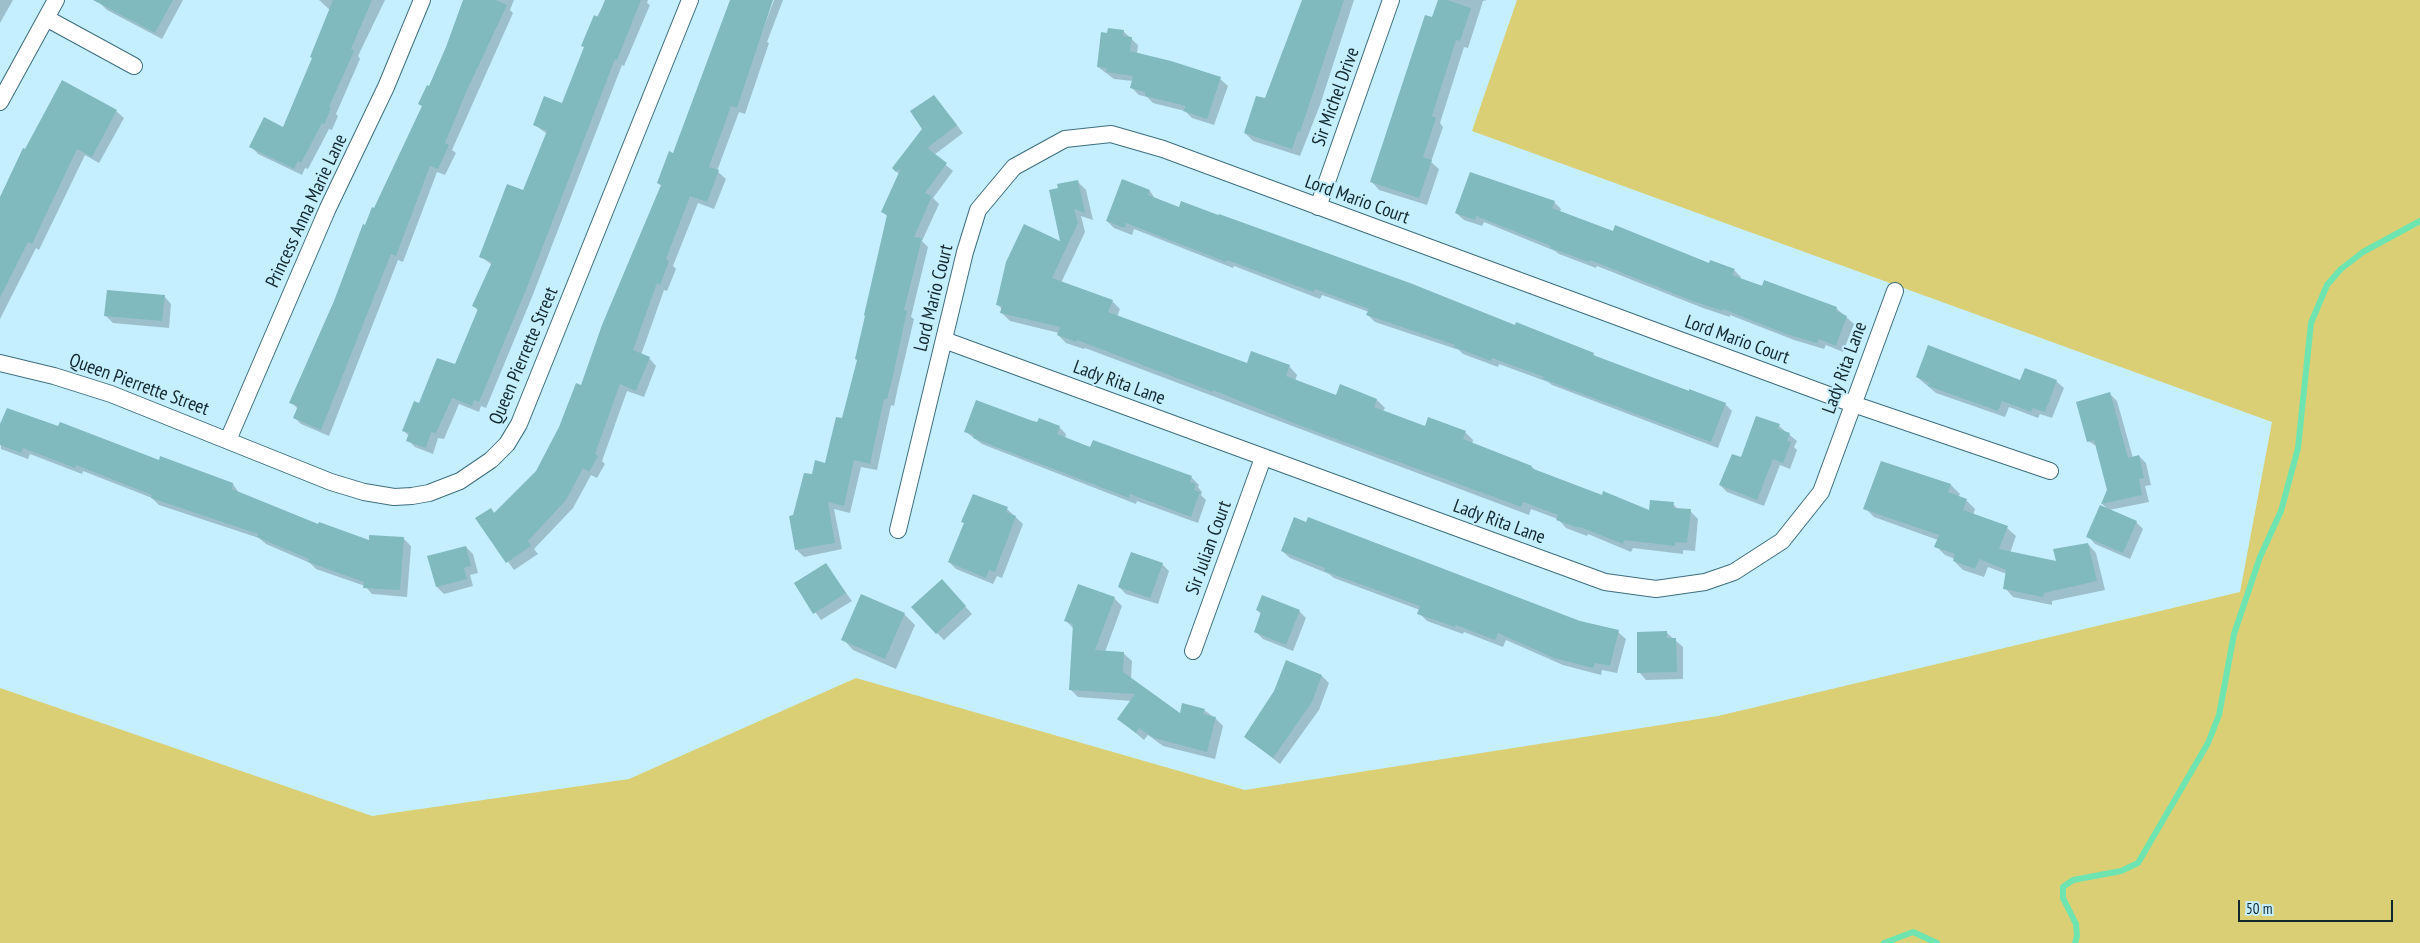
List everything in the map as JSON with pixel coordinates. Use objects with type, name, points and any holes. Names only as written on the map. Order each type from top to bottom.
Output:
[{"type":"street","points":[[0,102],[56,0]]},
{"type":"street","name":"Princess Anna Marie Lane","points":[[228,440],[328,208],[386,88],[422,0]]},
{"type":"street","name":"Queen Pierrette Street","points":[[0,363],[84,384],[331,482],[364,492],[394,497],[429,493],[444,488],[476,471],[491,460],[507,444],[528,404],[690,0]]},
{"type":"street","name":"Sir Michel Drive","points":[[1318,206],[1391,0]]},
{"type":"street","points":[[46,18],[134,66]]},
{"type":"street","name":"Lord Mario Court","points":[[898,530],[978,210],[1014,167],[1065,139],[1110,134],[1163,149],[1853,404],[2050,471]]},
{"type":"street","name":"Lady Rita Lane","points":[[944,340],[1605,582],[1656,589],[1705,582],[1734,572],[1782,541],[1820,492],[1895,291]]},
{"type":"street","name":"Sir Julian Court","points":[[1193,651],[1263,458]]},
{"type":"shaded area","points":[[1517,0],[2420,0],[2420,943],[0,943],[0,688],[372,816],[629,779],[856,678],[1245,790],[1718,716],[2240,592],[2272,422],[1472,131]]},
{"type":"building","points":[[93,0],[173,0],[155,33]]},
{"type":"building","points":[[333,0],[372,0],[351,49],[354,51],[329,107],[331,107],[325,124],[322,123],[301,163],[298,161],[294,169],[249,147],[264,117],[283,127],[312,58],[310,57]]},
{"type":"building","points":[[463,0],[496,0],[507,5],[467,90],[445,143],[449,145],[438,169],[430,166],[396,256],[391,254],[321,430],[293,418],[298,406],[289,403],[334,301],[363,224],[365,225],[372,207],[374,208],[422,106],[418,104],[427,85],[429,86],[446,47]]},
{"type":"building","points":[[605,0],[641,0],[617,60],[615,59],[526,290],[479,402],[474,400],[472,406],[452,398],[436,433],[431,432],[426,448],[406,441],[409,433],[402,431],[414,401],[419,403],[437,358],[455,364],[478,309],[472,306],[492,262],[479,257],[507,184],[523,190],[547,131],[533,125],[544,96],[562,103],[584,47],[581,46],[594,15],[598,17]]},
{"type":"building","points":[[730,0],[773,0],[737,108],[731,106],[709,167],[719,170],[707,202],[690,196],[666,259],[669,261],[660,285],[657,283],[633,350],[650,357],[636,391],[620,384],[595,454],[598,456],[589,472],[583,468],[566,500],[528,541],[531,546],[506,563],[475,518],[491,508],[494,513],[536,471],[559,427],[576,383],[581,385],[602,325],[661,185],[657,183],[669,151],[673,153]]},
{"type":"building","points":[[1302,0],[1344,0],[1300,132],[1298,131],[1292,149],[1244,133],[1256,96],[1265,98]]},
{"type":"building","points":[[1438,0],[1447,0],[1471,8],[1460,41],[1456,40],[1432,116],[1436,118],[1423,157],[1432,160],[1419,198],[1370,182],[1425,15],[1432,17]]},
{"type":"building","points":[[1108,28],[1124,30],[1123,36],[1132,37],[1130,51],[1171,61],[1221,77],[1207,119],[1183,111],[1186,106],[1145,96],[1145,92],[1130,88],[1133,76],[1106,72],[1107,68],[1097,67],[1101,32],[1107,33]]},
{"type":"building","points":[[62,80],[117,110],[92,157],[77,149],[32,244],[28,242],[0,298],[0,197],[23,148],[25,149]]},
{"type":"building","points":[[934,95],[957,125],[927,148],[947,163],[925,193],[932,196],[914,237],[922,238],[904,310],[907,311],[892,380],[887,399],[884,399],[870,464],[854,460],[844,506],[828,502],[835,543],[795,550],[789,516],[793,515],[804,473],[812,474],[815,460],[825,463],[836,417],[842,418],[857,360],[855,359],[864,315],[887,215],[881,212],[901,168],[896,172],[892,168],[922,129],[910,111]]},
{"type":"building","points":[[1470,172],[1555,201],[1552,208],[1613,231],[1615,225],[1709,263],[1710,260],[1735,269],[1732,275],[1762,286],[1764,280],[1837,307],[1836,311],[1847,316],[1836,346],[1819,339],[1817,343],[1786,334],[1723,309],[1723,311],[1695,302],[1590,260],[1589,262],[1550,248],[1551,246],[1476,216],[1475,220],[1455,213]]},
{"type":"building","points":[[1122,179],[1150,190],[1148,195],[1179,207],[1181,201],[1219,214],[1410,283],[1515,325],[1516,322],[1594,353],[1593,355],[1726,403],[1711,442],[1543,379],[1544,377],[1492,358],[1491,361],[1454,347],[1455,345],[1366,315],[1369,309],[1315,289],[1313,292],[1227,260],[1226,262],[1126,223],[1125,228],[1106,221]]},
{"type":"building","points":[[1078,180],[1085,213],[1074,209],[1078,223],[1052,278],[1113,300],[1108,312],[1247,363],[1251,351],[1290,365],[1286,376],[1336,395],[1340,384],[1377,399],[1374,407],[1425,426],[1428,417],[1466,431],[1463,439],[1602,495],[1603,491],[1649,510],[1650,500],[1674,502],[1673,508],[1691,509],[1687,543],[1675,542],[1675,546],[1624,540],[1623,544],[1580,527],[1556,520],[1558,515],[1523,502],[1521,507],[1301,426],[1213,390],[1213,392],[1077,340],[1076,342],[1057,335],[1060,327],[1000,313],[1002,306],[996,305],[1006,262],[1024,224],[1060,241],[1049,190],[1058,188],[1057,184]]},
{"type":"building","points":[[107,290],[165,295],[162,321],[104,316]]},
{"type":"building","points":[[1928,345],[2020,380],[2025,368],[2057,380],[2045,412],[2033,408],[2031,412],[2002,401],[1998,411],[1928,386],[1929,383],[1916,377]]},
{"type":"building","points":[[2110,392],[2128,458],[2139,455],[2144,478],[2139,479],[2142,495],[2101,504],[2107,490],[2094,440],[2087,442],[2076,402]]},
{"type":"building","points":[[976,400],[1030,420],[1037,422],[1039,418],[1060,426],[1057,434],[1090,447],[1093,440],[1192,476],[1190,482],[1196,484],[1194,490],[1200,492],[1191,517],[1130,494],[1129,498],[973,438],[974,435],[964,432]]},
{"type":"building","points":[[7,408],[58,426],[60,422],[159,460],[160,456],[233,483],[232,489],[318,524],[319,522],[369,540],[369,535],[404,537],[400,590],[363,588],[364,582],[308,562],[309,559],[257,537],[258,534],[151,498],[152,495],[76,465],[75,468],[23,448],[21,453],[0,445],[0,424]]},
{"type":"building","points":[[1756,416],[1780,424],[1778,429],[1790,433],[1787,441],[1791,442],[1783,463],[1773,459],[1757,500],[1719,485],[1732,454],[1741,457]]},
{"type":"building","points":[[1881,461],[1951,484],[1948,492],[1967,499],[1963,510],[2008,526],[1999,549],[2056,561],[2053,549],[2088,543],[2097,581],[2044,593],[2043,597],[2003,589],[2006,570],[1979,559],[1975,569],[1953,561],[1955,554],[1934,547],[1939,535],[1863,509]]},
{"type":"building","points":[[973,494],[1008,507],[1006,512],[1016,516],[995,572],[989,570],[986,578],[948,562],[964,523],[961,522]]},
{"type":"building","points":[[2100,505],[2137,521],[2123,553],[2086,537]]},
{"type":"building","points":[[1294,517],[1306,522],[1308,517],[1580,621],[1619,630],[1610,666],[1595,663],[1593,668],[1554,658],[1498,633],[1495,640],[1456,625],[1455,627],[1417,614],[1420,606],[1324,571],[1325,568],[1281,551]]},
{"type":"building","points":[[466,546],[471,566],[464,568],[467,579],[436,587],[427,556]]},
{"type":"building","points":[[1131,552],[1163,563],[1150,598],[1118,587]]},
{"type":"building","points":[[826,563],[846,593],[813,614],[794,583]]},
{"type":"building","points":[[942,579],[966,606],[936,634],[911,607]]},
{"type":"building","points":[[1078,584],[1115,597],[1095,650],[1124,652],[1123,672],[1180,713],[1182,703],[1205,709],[1203,714],[1216,717],[1207,752],[1154,738],[1139,728],[1136,733],[1117,719],[1135,694],[1069,690],[1073,624],[1064,621]]},
{"type":"building","points":[[861,594],[905,613],[885,659],[841,640]]},
{"type":"building","points":[[1262,595],[1300,610],[1286,645],[1254,632],[1261,612],[1256,610]]},
{"type":"building","points":[[1667,631],[1667,638],[1676,638],[1677,672],[1637,673],[1637,632]]},
{"type":"building","points":[[1286,660],[1322,675],[1312,702],[1273,758],[1244,737],[1274,691]]},
{"type":"waterway","points":[[2075,943],[2077,936],[2076,924],[2063,898],[2063,887],[2073,880],[2121,871],[2138,863],[2208,743],[2219,715],[2234,634],[2260,557],[2281,511],[2298,448],[2311,323],[2327,285],[2341,269],[2363,252],[2420,221]]},
{"type":"waterway","points":[[1884,943],[1913,932],[1937,943]]}]
